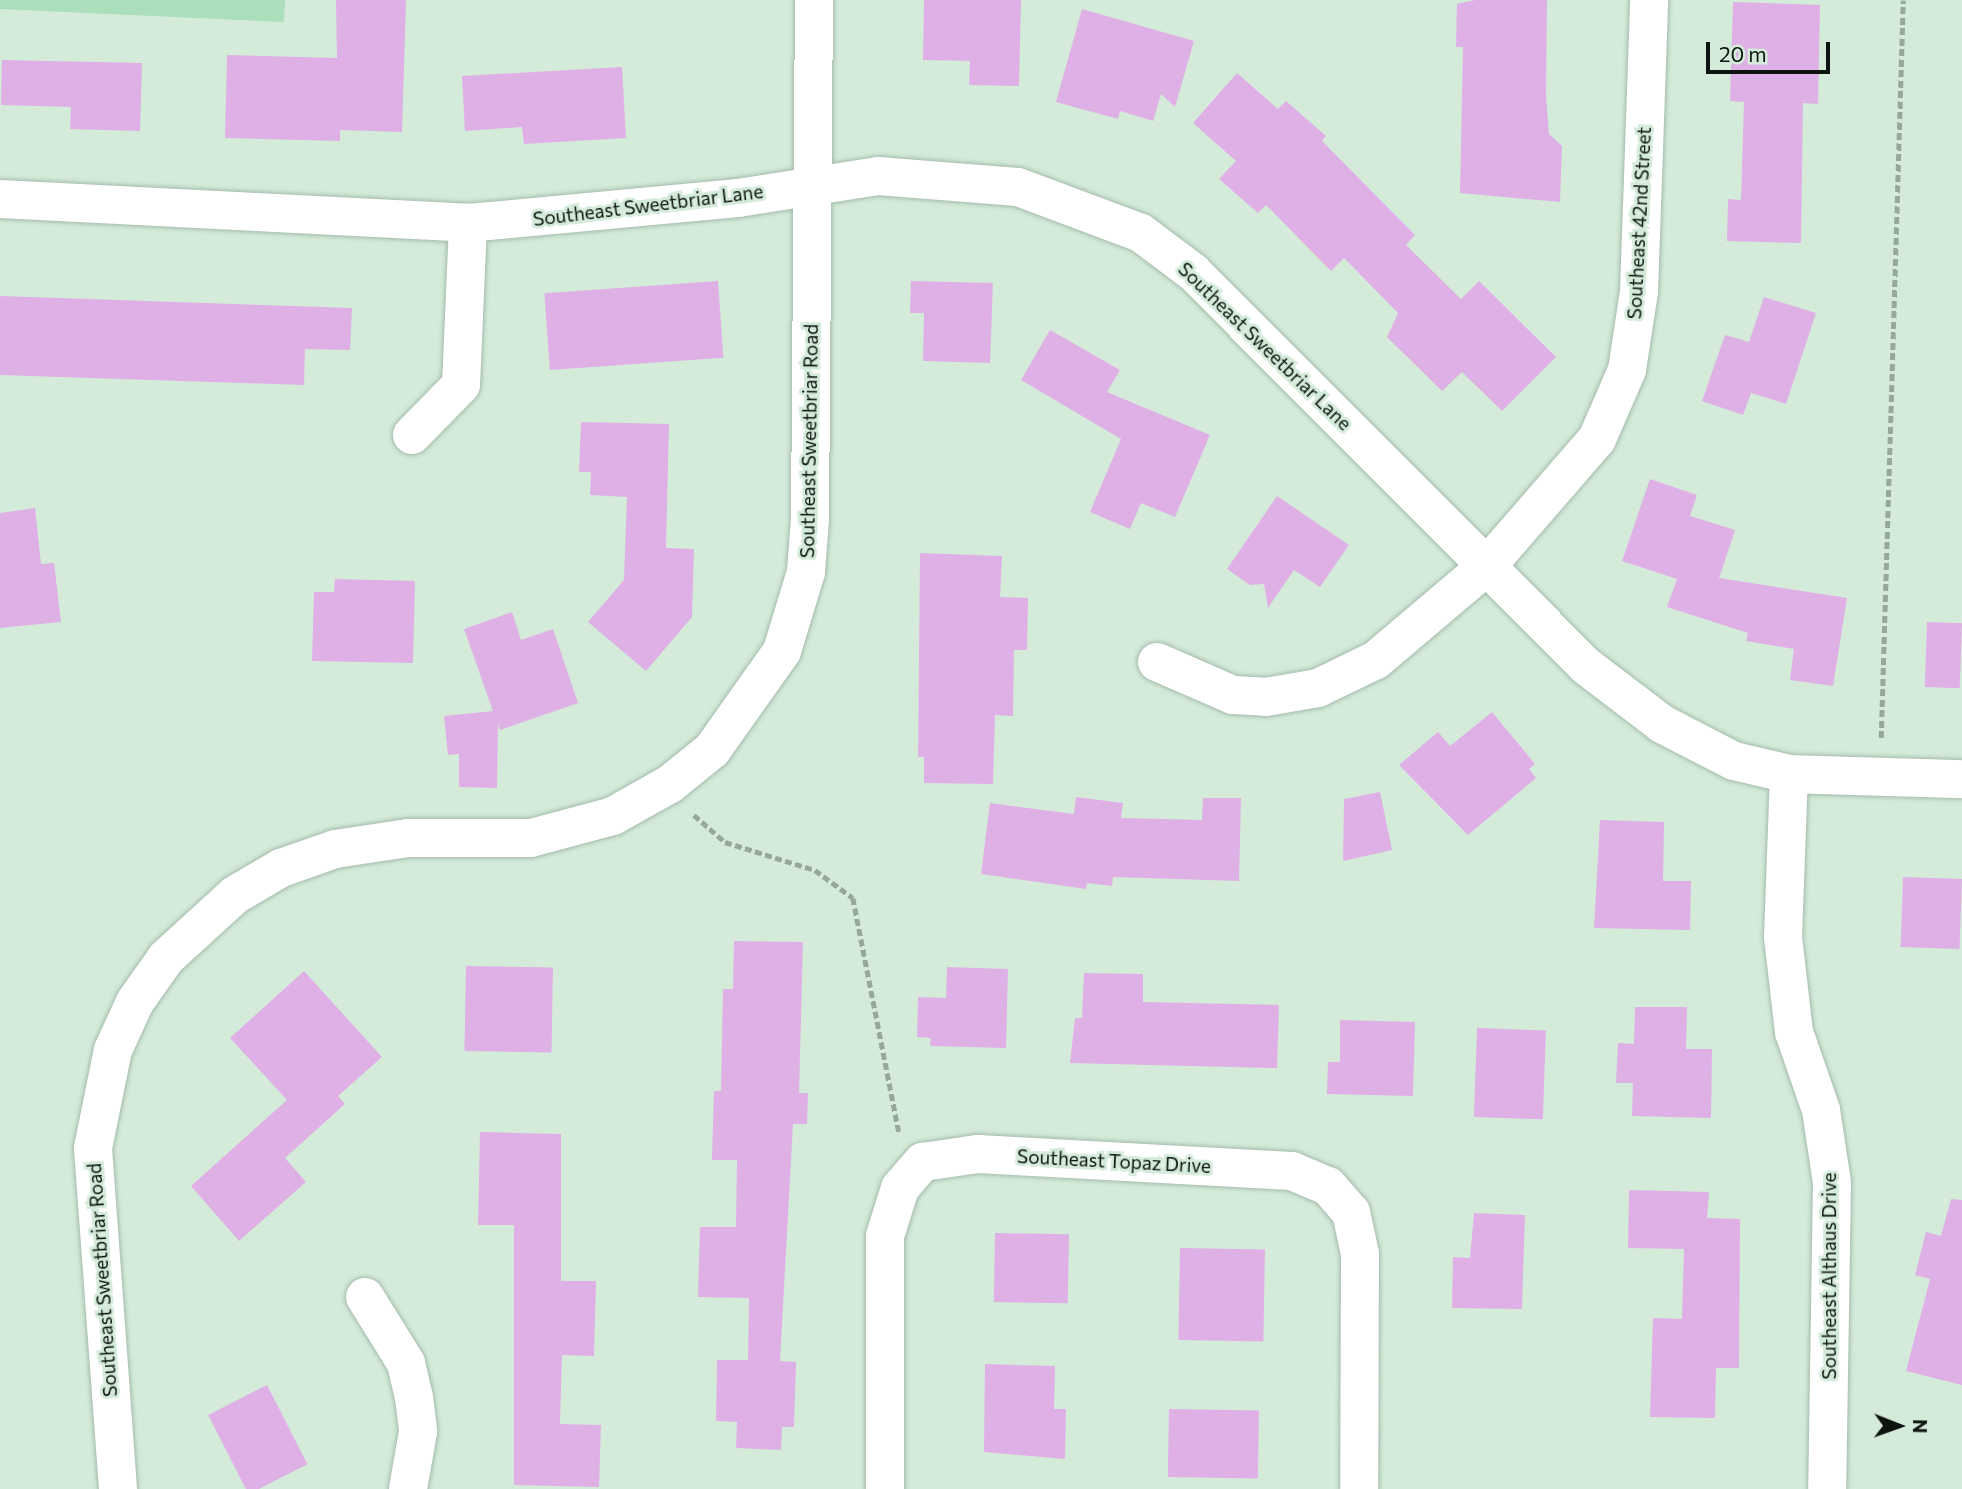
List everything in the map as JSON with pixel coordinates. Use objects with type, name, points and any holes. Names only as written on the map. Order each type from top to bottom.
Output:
[{"type":"street","name":"Southeast Sweetbriar Road","points":[[118,1489],[93,1148],[113,1050],[135,1002],[166,958],[235,895],[281,868],[335,849],[572,831],[670,784],[712,750],[750,705],[798,610],[810,519],[814,0]]},
{"type":"street","name":"Southeast 42nd Street","points":[[1157,662],[1233,695],[1266,697],[1318,688],[1376,660],[1486,566],[1597,439],[1627,370],[1639,292],[1649,0]]},
{"type":"street","name":"Southeast Sweetbriar Lane","points":[[0,199],[468,223],[725,200],[813,181],[878,176],[1018,187],[1141,233],[1193,272],[1586,666],[1662,724],[1734,761],[1789,774],[1962,779]]},
{"type":"street","points":[[412,435],[461,385],[468,223]]},
{"type":"street","name":"Southeast Althaus Drive","points":[[1789,774],[1783,937],[1794,1032],[1821,1110],[1832,1183],[1827,1489]]},
{"type":"street","name":"Southeast Topaz Drive","points":[[923,1162],[978,1154],[1292,1171],[1328,1186],[1351,1212],[1360,1254],[1359,1489]]},
{"type":"street","points":[[885,1489],[885,1236],[900,1188],[923,1162]]},
{"type":"street","points":[[365,1297],[406,1363],[414,1397],[418,1432],[408,1489]]},
{"type":"path","points":[[1880,777],[1887,365],[1903,0]]},
{"type":"path","points":[[670,784],[725,842],[815,870],[853,898],[862,922],[890,1104],[899,1135],[923,1162]]},
{"type":"green space","points":[[0,0],[285,0],[284,22],[0,9]]},
{"type":"building","points":[[336,0],[406,0],[402,132],[340,130],[340,141],[225,138],[227,55],[337,58]]},
{"type":"building","points":[[924,0],[1021,0],[1019,86],[969,85],[970,61],[923,60]]},
{"type":"building","points":[[1475,0],[1547,0],[1546,96],[1549,134],[1562,146],[1560,202],[1460,193],[1463,47],[1456,47],[1457,4]]},
{"type":"building","points":[[1733,2],[1820,5],[1818,104],[1803,103],[1801,243],[1727,241],[1728,199],[1741,200],[1744,102],[1730,101]]},
{"type":"building","points":[[1082,9],[1194,41],[1175,107],[1161,94],[1153,121],[1120,111],[1118,119],[1056,102]]},
{"type":"building","points":[[2,60],[142,63],[140,131],[70,129],[71,107],[1,105]]},
{"type":"building","points":[[622,67],[626,138],[524,144],[522,127],[465,131],[462,76]]},
{"type":"building","points":[[1237,73],[1278,109],[1286,101],[1326,136],[1322,141],[1415,235],[1406,245],[1461,299],[1479,281],[1556,357],[1502,411],[1462,372],[1442,391],[1387,337],[1398,313],[1344,258],[1331,271],[1266,205],[1258,213],[1219,179],[1236,161],[1193,123]]},
{"type":"building","points":[[718,281],[723,358],[550,370],[544,293]]},
{"type":"building","points":[[911,281],[993,283],[990,363],[923,361],[924,313],[910,313]]},
{"type":"building","points":[[0,296],[352,308],[350,350],[305,349],[304,385],[0,375]]},
{"type":"building","points":[[1764,297],[1816,313],[1786,404],[1751,393],[1743,415],[1702,401],[1725,335],[1749,342]]},
{"type":"building","points":[[1050,330],[1120,370],[1107,392],[1210,435],[1175,517],[1141,503],[1130,529],[1090,512],[1121,439],[1021,380]]},
{"type":"building","points":[[581,422],[669,424],[666,548],[694,549],[692,617],[646,671],[588,622],[624,580],[627,497],[590,495],[591,472],[579,472]]},
{"type":"building","points":[[1650,479],[1697,495],[1690,516],[1735,530],[1719,578],[1847,598],[1833,686],[1790,680],[1794,649],[1746,641],[1748,633],[1667,607],[1677,579],[1622,561]]},
{"type":"building","points":[[1277,496],[1349,545],[1320,587],[1294,570],[1268,608],[1264,584],[1250,585],[1227,569]]},
{"type":"building","points":[[35,508],[41,564],[54,563],[61,622],[0,628],[0,513]]},
{"type":"building","points":[[920,553],[1002,556],[1000,597],[1028,598],[1027,650],[1014,650],[1013,716],[995,715],[993,784],[924,783],[924,757],[918,757]]},
{"type":"building","points":[[335,579],[415,581],[413,663],[312,661],[314,592],[334,592]]},
{"type":"building","points":[[512,612],[521,640],[553,629],[578,703],[500,730],[498,724],[497,788],[459,787],[459,754],[448,755],[444,716],[493,711],[464,629]]},
{"type":"building","points":[[1927,622],[1962,623],[1960,688],[1925,687]]},
{"type":"building","points":[[1492,712],[1535,764],[1529,769],[1536,778],[1468,835],[1399,765],[1438,732],[1450,746]]},
{"type":"building","points":[[1380,792],[1392,850],[1343,861],[1344,799]]},
{"type":"building","points":[[1076,797],[1123,803],[1121,818],[1202,820],[1203,798],[1241,798],[1239,881],[1113,877],[1112,886],[1087,883],[1086,889],[981,874],[990,803],[1074,814]]},
{"type":"building","points":[[1600,820],[1664,822],[1663,881],[1691,881],[1690,930],[1594,928]]},
{"type":"building","points":[[1903,877],[1962,879],[1960,949],[1901,947]]},
{"type":"building","points":[[734,941],[803,942],[799,1093],[808,1093],[807,1124],[793,1124],[780,1361],[796,1362],[794,1427],[782,1427],[781,1450],[736,1448],[737,1422],[716,1421],[717,1360],[748,1360],[749,1298],[698,1297],[700,1227],[736,1227],[737,1160],[712,1160],[714,1091],[721,1091],[723,989],[733,989]]},
{"type":"building","points":[[466,966],[553,968],[552,1053],[465,1051]]},
{"type":"building","points":[[947,967],[1008,969],[1006,1048],[930,1046],[931,1038],[917,1037],[918,997],[946,998]]},
{"type":"building","points":[[304,971],[382,1057],[338,1096],[345,1104],[285,1158],[306,1182],[239,1241],[191,1186],[287,1100],[230,1038]]},
{"type":"building","points":[[1084,973],[1143,974],[1143,1002],[1279,1005],[1277,1068],[1070,1063],[1075,1018],[1082,1018]]},
{"type":"building","points":[[1635,1007],[1687,1007],[1686,1049],[1712,1049],[1711,1118],[1632,1116],[1633,1083],[1616,1083],[1618,1043],[1634,1044]]},
{"type":"building","points":[[1340,1020],[1415,1022],[1413,1096],[1327,1094],[1328,1062],[1340,1062]]},
{"type":"building","points":[[1477,1028],[1546,1030],[1543,1119],[1474,1117]]},
{"type":"building","points":[[480,1132],[561,1134],[561,1281],[596,1281],[594,1356],[562,1355],[560,1424],[601,1425],[599,1487],[514,1485],[514,1225],[478,1225]]},
{"type":"building","points":[[1629,1190],[1709,1192],[1707,1218],[1740,1219],[1739,1368],[1716,1368],[1715,1418],[1650,1417],[1653,1318],[1682,1319],[1684,1249],[1628,1248]]},
{"type":"building","points":[[1951,1199],[1962,1200],[1962,1385],[1906,1371],[1930,1279],[1915,1275],[1926,1232],[1941,1236]]},
{"type":"building","points":[[1474,1213],[1525,1215],[1522,1309],[1452,1308],[1453,1257],[1470,1258]]},
{"type":"building","points":[[995,1233],[1069,1234],[1068,1303],[994,1302]]},
{"type":"building","points":[[1180,1248],[1265,1249],[1263,1341],[1178,1340]]},
{"type":"building","points":[[985,1364],[1055,1366],[1054,1409],[1066,1409],[1065,1459],[984,1452]]},
{"type":"building","points":[[267,1385],[307,1464],[259,1489],[246,1489],[208,1415]]},
{"type":"building","points":[[1169,1409],[1259,1411],[1258,1479],[1168,1477]]}]
